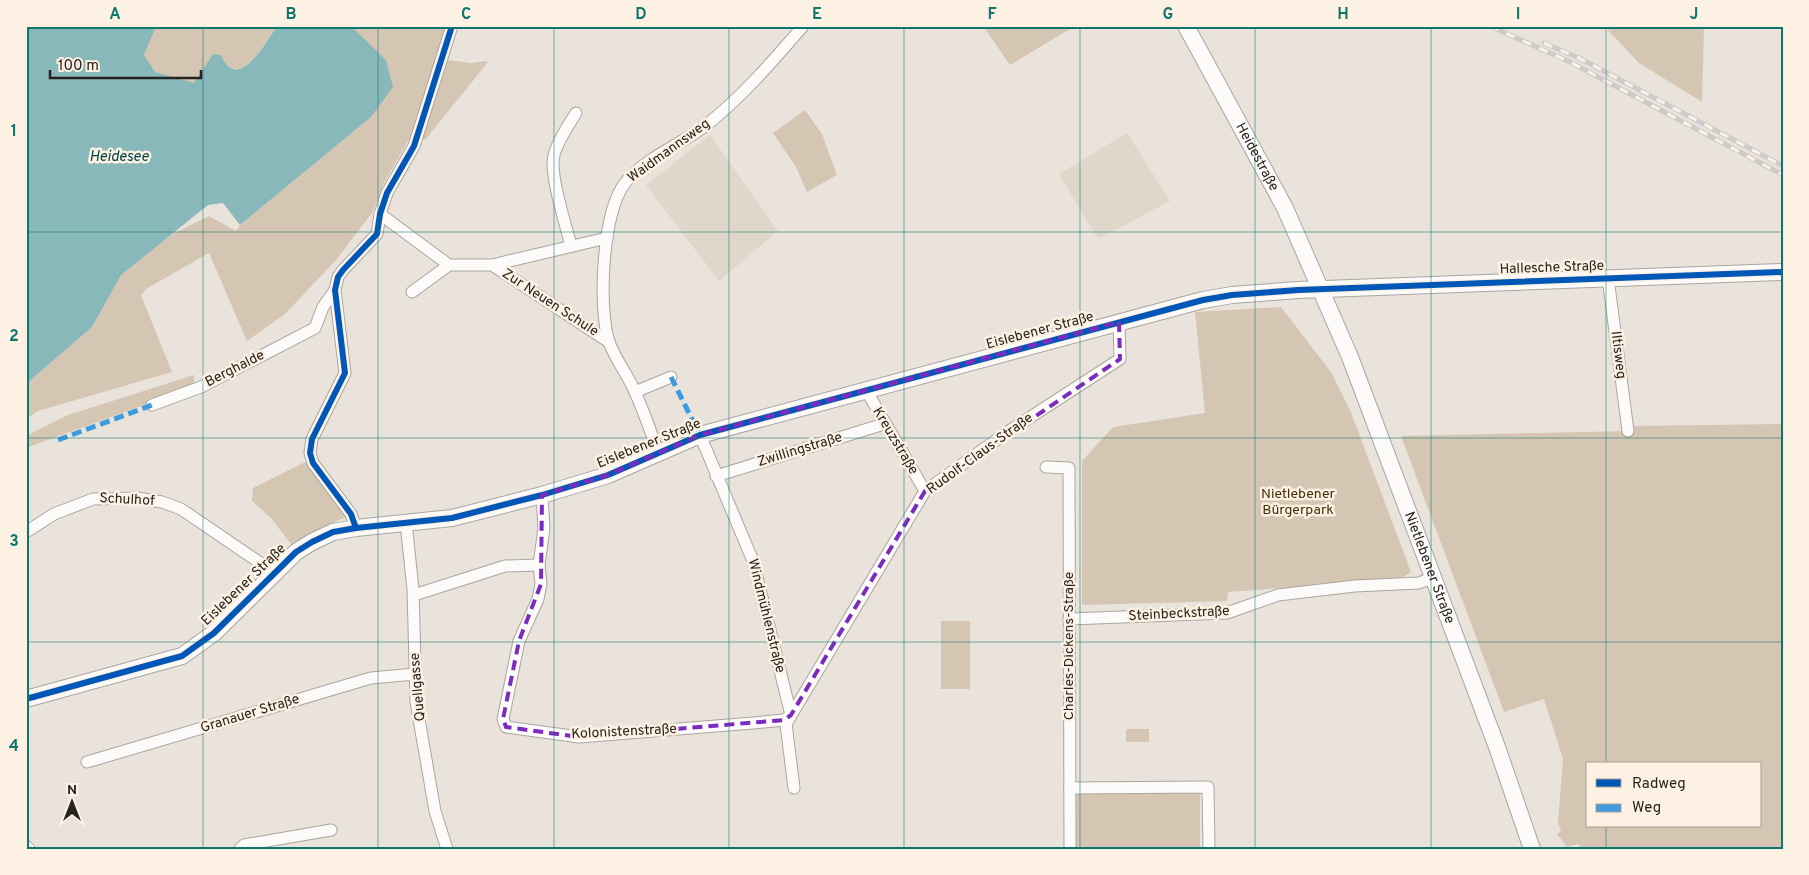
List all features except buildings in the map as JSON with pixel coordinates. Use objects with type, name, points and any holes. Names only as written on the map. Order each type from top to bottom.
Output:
[{"type":"street","points":[[315,328],[335,290],[338,277],[377,234],[380,214],[395,176],[414,146],[452,26]]},
{"type":"street","name":"Waidmannsweg","points":[[658,452],[635,392],[609,342],[603,287],[607,238],[618,194],[625,183],[637,171],[704,127],[731,104],[803,26]]},
{"type":"street","name":"Heidestraße","points":[[1186,26],[1285,208],[1322,290]]},
{"type":"street","points":[[571,246],[553,172],[553,156],[576,113]]},
{"type":"street","points":[[380,214],[449,265],[412,292]]},
{"type":"street","name":"Zur Neuen Schule","points":[[449,265],[492,264],[607,238]]},
{"type":"street","name":"Zur Neuen Schule","points":[[492,264],[609,342]]},
{"type":"street","name":"Hallesche Straße","points":[[1322,290],[1783,272]]},
{"type":"street","name":"Iltisweg","points":[[1608,278],[1628,431]]},
{"type":"street","points":[[335,290],[345,373],[312,440],[310,453],[313,463],[351,514],[356,528]]},
{"type":"street","name":"Eislebener Straße","points":[[26,699],[182,656],[214,633],[296,552],[334,532],[452,518],[542,495],[608,475],[700,435],[1119,322],[1232,294],[1322,290]]},
{"type":"street","name":"Nietlebener Straße","points":[[1322,290],[1350,357],[1434,577],[1532,849]]},
{"type":"street","name":"Berghalde","points":[[152,405],[201,387],[339,315]]},
{"type":"street","name":"Rudolf-Claus-Straße","points":[[791,715],[926,491],[1009,431],[1120,358],[1119,322]]},
{"type":"street","points":[[635,392],[672,377]]},
{"type":"street","name":"Kreuzstraße","points":[[866,390],[884,424],[926,491]]},
{"type":"street","name":"Zwillingstraße","points":[[716,476],[884,424]]},
{"type":"street","name":"Windmühlenstraße","points":[[700,435],[753,561],[791,715]]},
{"type":"street","name":"Charles-Dickens-Straße","points":[[1046,467],[1069,468],[1070,849]]},
{"type":"street","points":[[413,592],[505,566],[539,565],[544,528],[542,495]]},
{"type":"street","name":"Schulhof","points":[[26,532],[54,514],[93,498],[137,498],[162,502],[182,509],[275,573]]},
{"type":"street","name":"Quellgasse","points":[[406,523],[413,592],[416,702],[435,811],[447,849]]},
{"type":"street","name":"Kolonistenstraße","points":[[539,565],[541,584],[538,599],[519,641],[502,719],[506,727],[579,737],[784,720],[791,715]]},
{"type":"street","name":"Steinbeckstraße","points":[[1069,619],[1227,613],[1278,595],[1355,586],[1420,584],[1434,577]]},
{"type":"street","name":"Granauer Straße","points":[[87,762],[370,678],[415,674]]},
{"type":"street","points":[[791,715],[786,724],[794,788]]},
{"type":"street","points":[[1070,788],[1208,787],[1208,849]]},
{"type":"street","points":[[240,849],[244,845],[262,845],[331,830]]},
{"type":"street","points":[[26,846],[29,849]]},
{"type":"highlighted area","points":[[1119,322],[1120,359],[925,491],[791,715],[784,720],[579,737],[506,727],[503,719],[519,641],[541,584],[542,495],[608,475],[700,435]]},
{"type":"shaded area","points":[[1127,133],[1170,201],[1098,239],[1059,174]]},
{"type":"shaded area","points":[[710,135],[778,231],[719,281],[646,185]]},
{"type":"green space","points":[[155,26],[277,26],[259,53],[243,67],[235,70],[228,66],[221,56],[194,84],[155,73],[144,55]]},
{"type":"green space","points":[[338,26],[448,26],[418,124],[385,181],[372,213],[336,260],[285,314],[247,341],[209,253],[146,289],[141,295],[172,372],[38,411],[26,419],[26,384],[92,327],[121,275],[166,237],[209,216],[236,231],[240,225],[371,117],[343,29]]},
{"type":"green space","points":[[983,26],[1075,26],[1010,65]]},
{"type":"green space","points":[[1604,26],[1704,26],[1702,102],[1639,63]]},
{"type":"green space","points":[[448,60],[471,63],[488,62],[425,140],[422,139]]},
{"type":"green space","points":[[805,110],[822,134],[837,175],[807,192],[796,167],[773,133]]},
{"type":"green space","name":"Nietlebener Bürgerpark","points":[[1281,307],[1331,372],[1350,410],[1411,572],[1400,579],[1228,592],[1227,601],[1082,605],[1082,461],[1113,427],[1205,413],[1195,312]]},
{"type":"green space","points":[[194,375],[194,385],[185,390],[26,448],[26,436],[68,415]]},
{"type":"green space","points":[[1783,424],[1783,849],[1581,849],[1578,844],[1567,847],[1557,834],[1561,831],[1558,823],[1563,759],[1544,699],[1504,712],[1401,436],[1632,431],[1633,426]]},
{"type":"green space","points":[[303,463],[313,463],[351,514],[291,544],[271,518],[252,501],[253,488]]},
{"type":"green space","points":[[941,621],[970,621],[970,689],[941,689]]},
{"type":"green space","points":[[1126,729],[1149,729],[1149,742],[1126,742]]},
{"type":"green space","points":[[1200,787],[1200,849],[1070,849],[1070,788]]},
{"type":"water","name":"Heidesee","points":[[26,26],[156,26],[144,55],[155,72],[194,83],[213,54],[221,55],[228,66],[235,70],[243,68],[259,53],[277,26],[338,26],[343,29],[354,29],[386,60],[393,87],[371,117],[240,225],[223,203],[208,205],[121,275],[92,327],[26,384]]},
{"type":"railway","points":[[1490,26],[1570,62],[1783,175]]},
{"type":"railway","points":[[1544,43],[1579,58],[1783,166]]},
{"type":"marked path","points":[[671,377],[700,435]]},
{"type":"marked path","points":[[58,440],[152,405]]},
{"type":"cycle path","points":[[356,528],[351,514],[313,463],[310,453],[312,439],[345,373],[335,290],[338,277],[343,270],[377,234],[380,214],[387,193],[414,146],[452,26]]},
{"type":"cycle path","points":[[26,699],[182,656],[214,633],[296,552],[333,532],[452,518],[542,495],[608,475],[700,435],[1203,300],[1232,295],[1298,290],[1783,272]]}]
